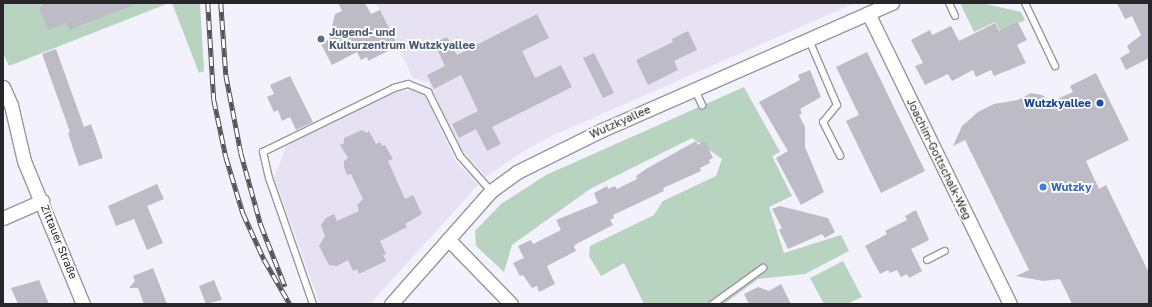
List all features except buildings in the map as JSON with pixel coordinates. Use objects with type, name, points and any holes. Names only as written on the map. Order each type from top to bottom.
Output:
[{"type":"street","name":"Wutzkyallee","points":[[391,304],[491,191],[538,160],[892,3]]},
{"type":"street","name":"Joachim-Gottschalk-Weg","points":[[868,13],[1010,304]]},
{"type":"street","name":"Zittauer Straße","points":[[3,87],[11,105],[24,161],[42,201],[83,304]]},
{"type":"street","points":[[3,218],[42,201]]},
{"type":"street","points":[[448,239],[511,304]]},
{"type":"lane","points":[[949,3],[955,16]]},
{"type":"lane","points":[[1025,3],[1055,66]]},
{"type":"lane","points":[[809,40],[837,105],[823,122],[840,156]]},
{"type":"lane","points":[[313,304],[269,178],[264,152],[394,88],[408,84],[428,92],[460,156],[491,191]]},
{"type":"lane","points":[[695,90],[702,105]]},
{"type":"lane","points":[[927,260],[945,251]]},
{"type":"lane","points":[[713,304],[763,268]]},
{"type":"shaded area","points":[[376,3],[855,3],[554,135],[522,152],[486,177],[462,150],[429,83],[413,78]]},
{"type":"shaded area","points":[[411,90],[425,95],[455,160],[478,185],[370,304],[320,304],[274,177],[287,145],[396,91]]},
{"type":"green space","points":[[3,3],[169,3],[9,66],[3,53]]},
{"type":"green space","points":[[172,3],[200,3],[204,71],[199,73]]},
{"type":"green space","points":[[960,3],[981,3],[1021,12],[1025,20],[1019,23],[1017,21],[1000,31],[995,22],[974,32]]},
{"type":"green space","points":[[744,87],[780,152],[772,156],[792,196],[769,207],[784,253],[841,235],[849,251],[805,274],[758,279],[724,304],[644,304],[624,263],[601,276],[589,256],[590,246],[654,215],[663,201],[716,176],[722,159],[692,138],[590,189],[512,245],[504,272],[476,246],[475,231],[501,204],[546,175]]},
{"type":"green space","points":[[843,261],[862,297],[847,304],[824,304],[810,278]]},
{"type":"railway","points":[[208,3],[214,100],[226,157],[243,213],[264,259],[290,304]]},
{"type":"railway","points":[[221,3],[226,75],[241,153],[261,225],[285,286]]},
{"type":"place","name":"Jugend- und Kulturzentrum Wutzkyallee","points":[[321,39]]},
{"type":"place","name":"Wutzkyallee","points":[[1100,103]]},
{"type":"place","name":"Wutzky","points":[[1043,187]]}]
